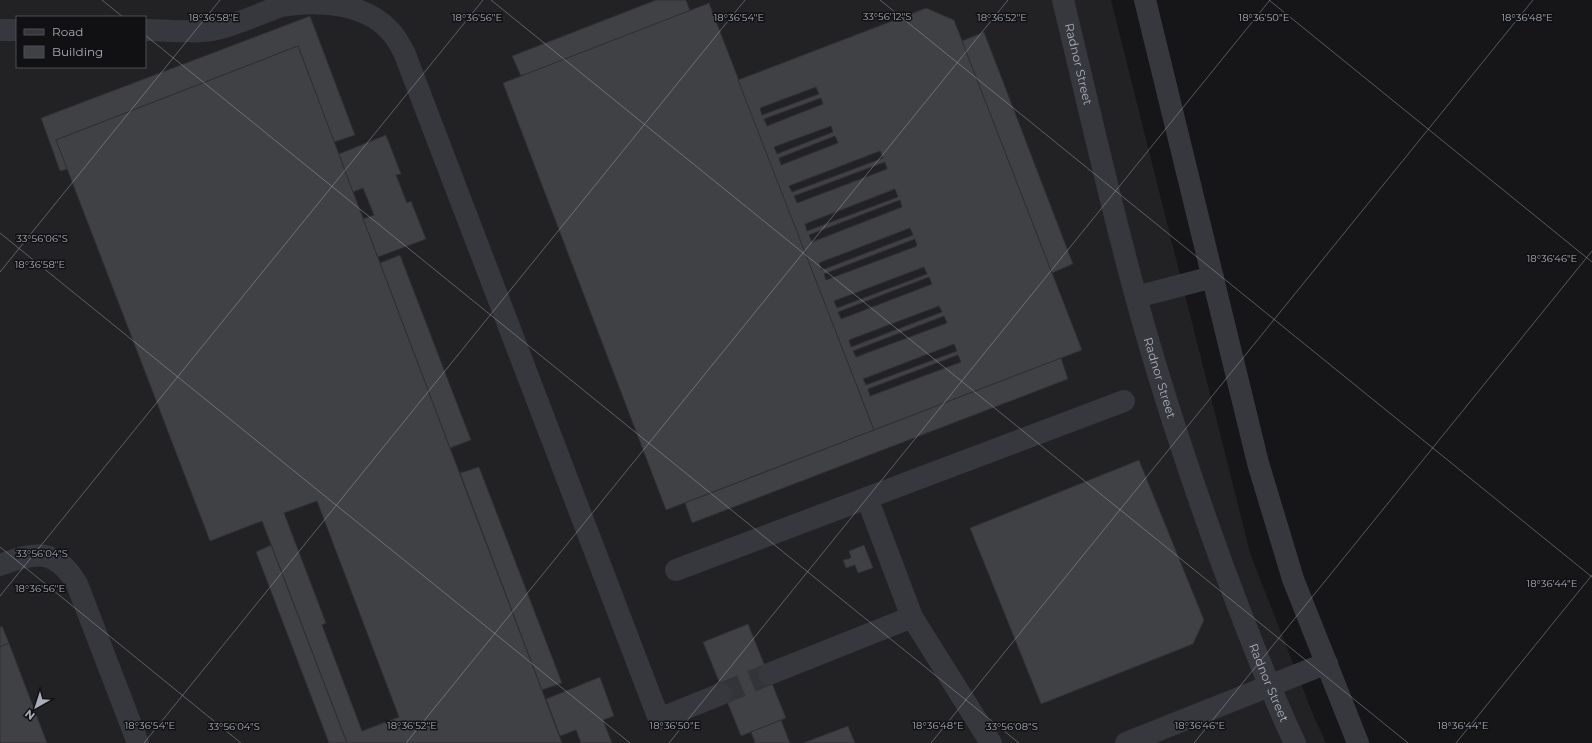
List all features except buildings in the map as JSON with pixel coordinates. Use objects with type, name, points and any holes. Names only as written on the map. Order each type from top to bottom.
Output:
[{"type":"street","name":"Radnor Street","points":[[1063,0],[1136,297],[1169,411],[1205,516],[1268,685],[1295,743]]},
{"type":"street","points":[[1145,0],[1258,463],[1293,579],[1358,743]]},
{"type":"street","points":[[146,30],[213,30],[283,5],[301,2],[328,1],[350,6],[373,16],[391,32],[407,59],[659,719],[720,694]]},
{"type":"street","points":[[0,30],[16,30]]},
{"type":"street","points":[[1136,297],[1213,278]]},
{"type":"street","points":[[676,570],[1124,401]]},
{"type":"street","points":[[867,498],[912,617],[991,743]]},
{"type":"street","points":[[0,565],[24,556],[37,555],[51,558],[70,573],[77,584],[138,743]]},
{"type":"street","points":[[769,674],[912,617]]},
{"type":"street","points":[[1126,743],[1268,685],[1327,663]]},
{"type":"shaded area","points":[[0,0],[1111,0],[1250,553],[1314,717],[1326,743],[0,743]]},
{"type":"tunnel","points":[[721,694],[769,674]]}]
